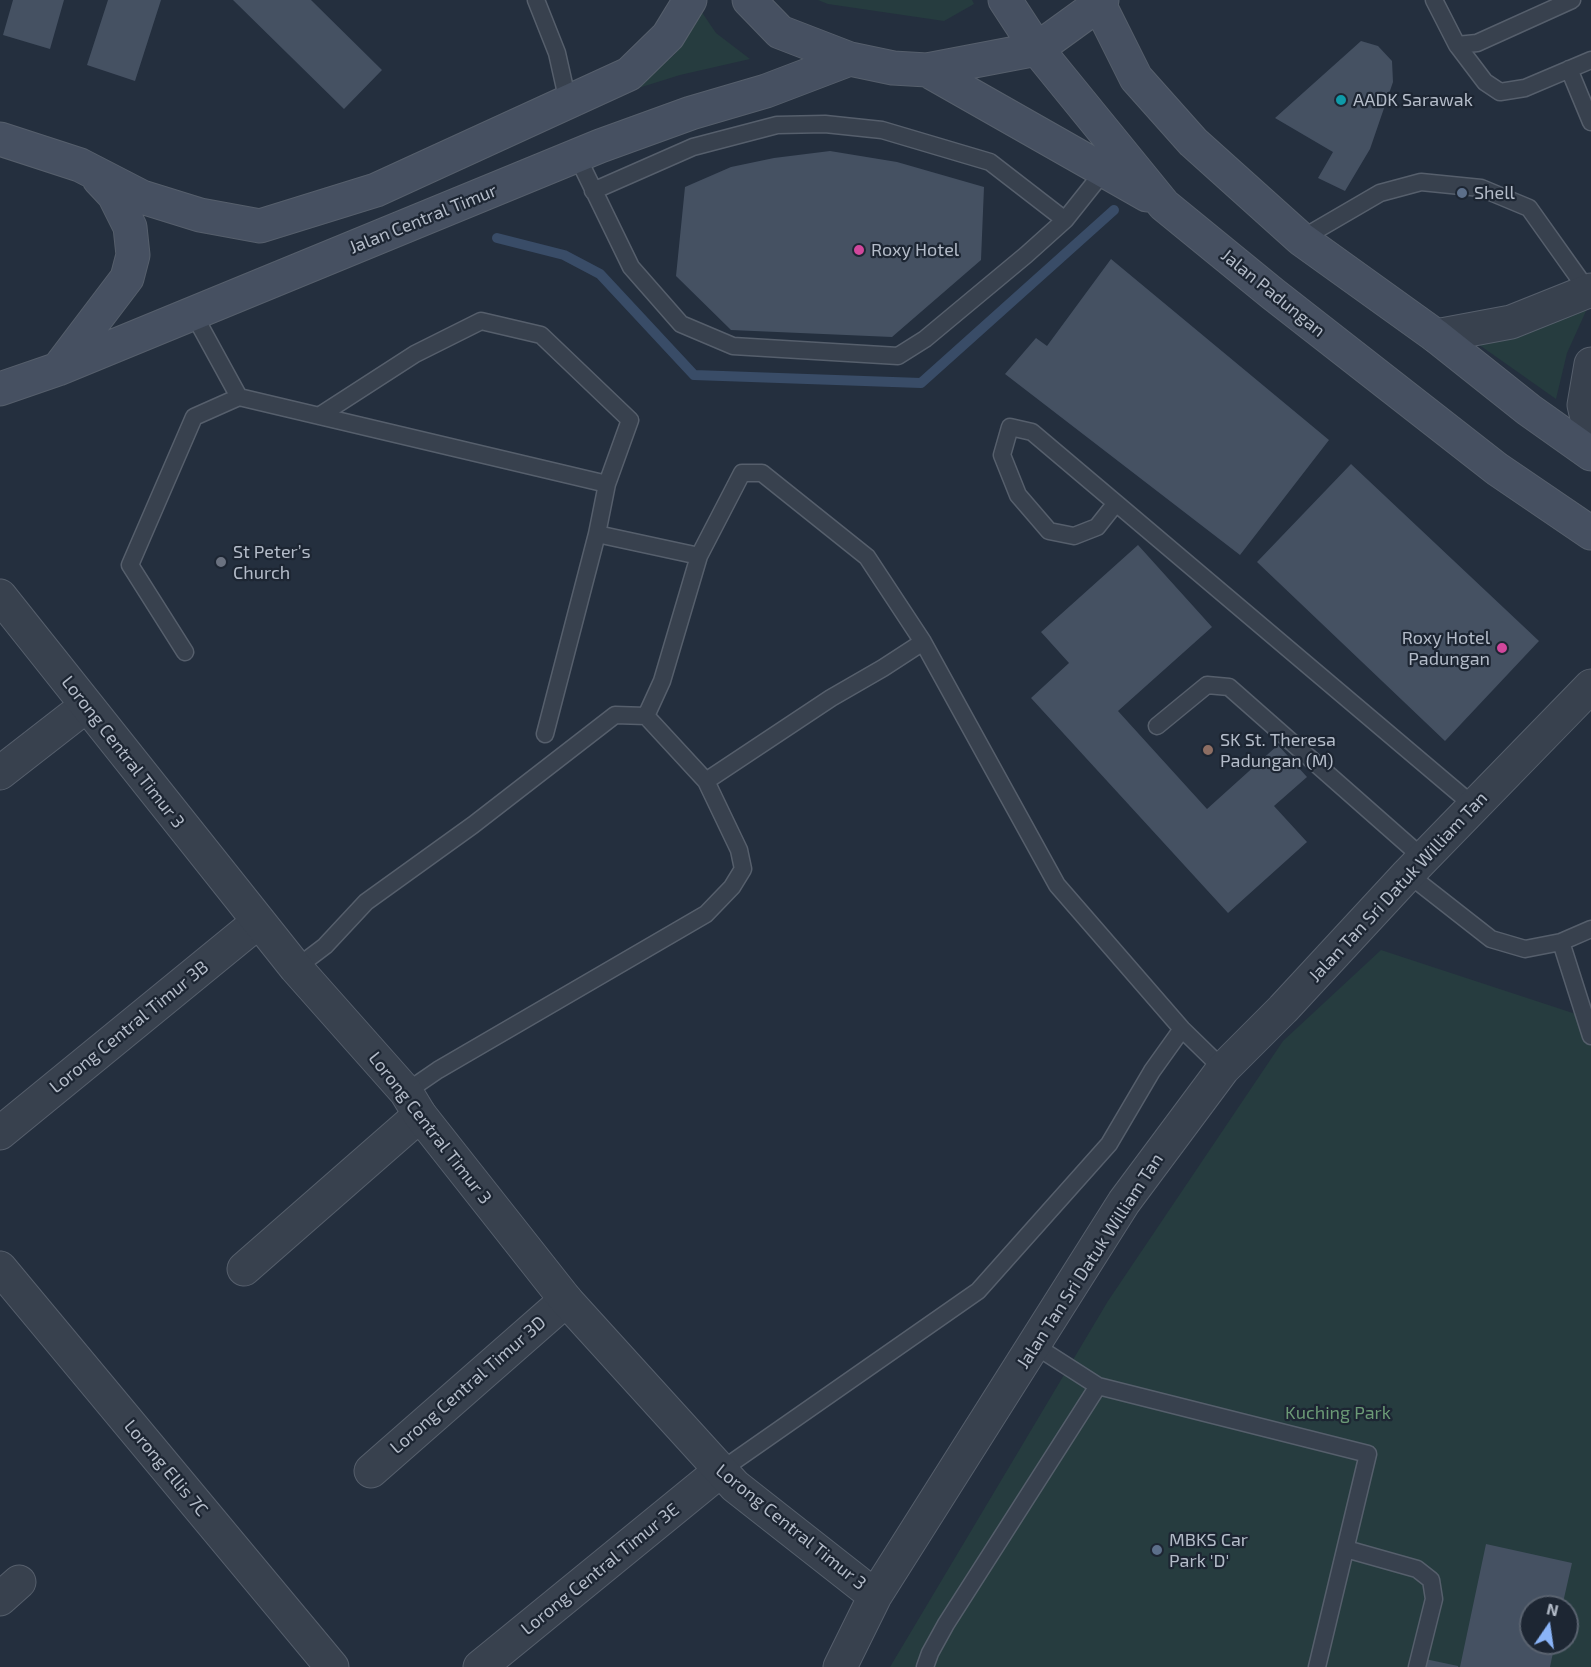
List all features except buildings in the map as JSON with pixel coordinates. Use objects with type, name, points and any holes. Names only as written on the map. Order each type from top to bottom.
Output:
[{"type":"main road","points":[[0,139],[80,165],[142,197],[200,215],[260,226],[376,190],[629,74],[668,36],[690,0]]},
{"type":"main road","points":[[749,0],[780,32],[850,59],[893,68],[927,70],[1037,49],[1099,1],[1136,78],[1193,142],[1300,239],[1436,336],[1529,410],[1591,454]]},
{"type":"main road","name":"Jalan Padungan","points":[[1005,0],[1037,49],[1164,205],[1497,470],[1591,533]]},
{"type":"main road","name":"Jalan Central Timur","points":[[0,389],[58,369],[577,156],[681,116],[766,91],[850,59]]},
{"type":"main road","points":[[927,70],[1164,205]]},
{"type":"main road","points":[[58,369],[128,278],[133,255],[130,227],[114,195],[94,173]]},
{"type":"street","points":[[1436,336],[1511,322],[1590,291]]},
{"type":"street","points":[[1591,364],[1584,405],[1591,435]]},
{"type":"street","name":"Lorong Central Timur 3","points":[[0,596],[258,922],[413,1104],[566,1300],[735,1486],[875,1596]]},
{"type":"street","name":"Jalan Tan Sri Datuk William Tan","points":[[840,1667],[875,1596],[1124,1202],[1223,1069],[1283,1009],[1415,866],[1591,686]]},
{"type":"street","points":[[0,773],[86,706]]},
{"type":"street","name":"Lorong Central Timur 3B","points":[[0,1133],[258,922]]},
{"type":"street","points":[[244,1269],[413,1104]]},
{"type":"street","name":"Lorong Ellis 7C","points":[[0,1268],[332,1667]]},
{"type":"street","name":"Lorong Central Timur 3D","points":[[371,1471],[566,1300]]},
{"type":"street","name":"Lorong Central Timur 3E","points":[[480,1667],[720,1471]]},
{"type":"lane","points":[[536,0],[557,53],[568,102]]},
{"type":"lane","points":[[1434,0],[1456,45],[1485,82],[1500,92],[1524,88],[1591,60]]},
{"type":"lane","points":[[1456,45],[1477,43],[1572,0]]},
{"type":"lane","points":[[1569,69],[1591,122]]},
{"type":"lane","points":[[593,191],[693,147],[777,125],[825,124],[882,130],[990,162],[1065,220]]},
{"type":"lane","points":[[577,156],[631,267],[681,324],[733,346],[855,355],[898,356],[925,339],[1065,220],[1104,171]]},
{"type":"lane","points":[[1300,239],[1380,193],[1421,182],[1481,188],[1529,208],[1590,291]]},
{"type":"lane","points":[[193,313],[239,397]]},
{"type":"lane","points":[[319,416],[415,354],[481,321],[542,335],[630,420],[607,484],[597,534],[545,734]]},
{"type":"lane","points":[[185,652],[130,565],[194,417],[239,397],[607,484]]},
{"type":"lane","points":[[1116,503],[1097,527],[1074,536],[1049,531],[1018,495],[1002,455],[1010,427],[1032,432],[1116,503],[1474,806]]},
{"type":"lane","points":[[646,716],[662,681],[699,556],[742,473],[762,473],[867,557],[923,642],[1058,885],[1182,1029],[1223,1069]]},
{"type":"lane","points":[[597,534],[699,556]]},
{"type":"lane","points":[[705,781],[831,698],[923,642]]},
{"type":"lane","points":[[1157,726],[1207,685],[1230,687],[1491,939],[1525,949],[1561,942],[1591,929]]},
{"type":"lane","points":[[296,968],[325,946],[366,902],[473,825],[615,715],[646,716],[705,781],[739,850],[743,869],[732,887],[706,914],[438,1070],[413,1104]]},
{"type":"lane","points":[[1561,942],[1591,1036]]},
{"type":"lane","points":[[720,1471],[978,1291],[1109,1143],[1152,1071],[1182,1029]]},
{"type":"lane","points":[[1034,1345],[1098,1386],[1368,1454],[1317,1667]]},
{"type":"lane","points":[[925,1667],[946,1624],[1098,1386]]},
{"type":"lane","points":[[1346,1549],[1417,1569],[1431,1580],[1434,1599],[1417,1667]]},
{"type":"green space","points":[[818,0],[972,0],[974,4],[944,21],[828,4]]},
{"type":"green space","points":[[699,8],[716,33],[750,59],[680,75],[632,90],[674,55],[688,36]]},
{"type":"green space","points":[[1591,300],[1567,353],[1556,399],[1478,344]]},
{"type":"green space","name":"Kuching Park","points":[[1381,950],[1591,1019],[1591,1667],[890,1667],[1108,1301],[1283,1041]]},
{"type":"waterway","points":[[497,238],[564,255],[600,274],[694,375],[921,383],[1114,210]]},
{"type":"place","name":"AADK Sarawak","points":[[1341,100]]},
{"type":"place","name":"Shell","points":[[1462,193]]},
{"type":"place","name":"Roxy Hotel","points":[[859,250]]},
{"type":"place","name":"St Peter’s Church","points":[[221,562]]},
{"type":"place","name":"Roxy Hotel Padungan","points":[[1502,648]]},
{"type":"place","name":"SK St. Theresa Padungan (M)","points":[[1208,750]]},
{"type":"place","name":"MBKS Car Park 'D'","points":[[1157,1550]]}]
